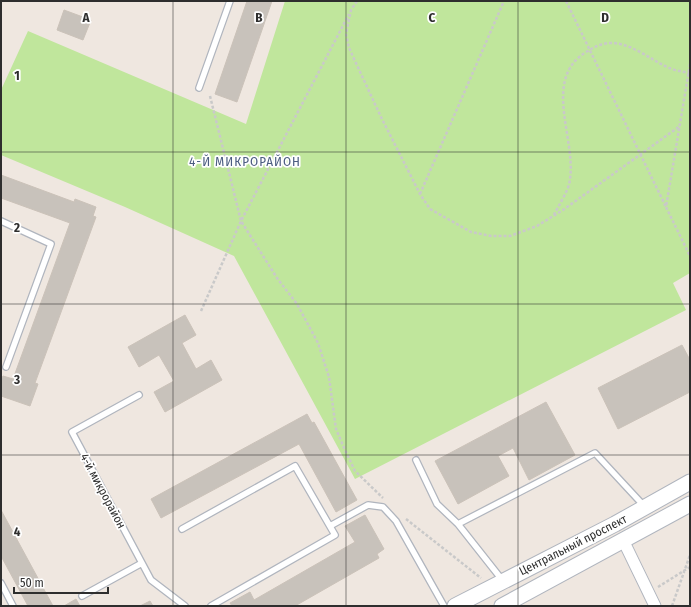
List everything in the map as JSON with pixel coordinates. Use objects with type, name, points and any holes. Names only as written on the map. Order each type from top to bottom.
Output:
[{"type":"main road","name":"Центральный проспект","points":[[455,606],[615,524],[690,482]]},
{"type":"main road","name":"Центральный проспект","points":[[502,606],[690,504]]},
{"type":"main road","points":[[615,524],[623,540]]},
{"type":"street","points":[[623,540],[656,606]]},
{"type":"lane","points":[[199,88],[230,1]]},
{"type":"lane","points":[[1,221],[50,244],[6,367]]},
{"type":"lane","name":"4-й микрорайон","points":[[139,395],[72,432],[151,580],[185,606]]},
{"type":"lane","points":[[458,524],[595,453],[645,507]]},
{"type":"lane","points":[[416,460],[437,504],[458,524],[503,582]]},
{"type":"lane","points":[[182,529],[295,466],[335,535],[211,606]]},
{"type":"lane","points":[[330,526],[368,505],[383,507],[396,521],[444,606]]},
{"type":"lane","points":[[82,596],[142,564]]},
{"type":"lane","points":[[1,583],[13,606]]},
{"type":"path","points":[[201,311],[241,221],[356,1]]},
{"type":"path","points":[[420,194],[504,1]]},
{"type":"path","points":[[566,1],[690,256]]},
{"type":"path","points":[[351,10],[346,34],[349,48],[381,117],[420,194],[430,209],[447,220],[471,232],[484,235],[510,236],[537,226],[680,126]]},
{"type":"path","points":[[554,215],[570,180],[570,151],[563,99],[564,79],[574,59],[600,45],[613,43],[632,48],[672,69],[689,73]]},
{"type":"path","points":[[666,207],[690,64]]},
{"type":"path","points":[[210,96],[241,221],[277,278],[297,304],[318,343],[329,377],[336,429],[355,471],[387,502]]},
{"type":"path","points":[[403,516],[486,582]]},
{"type":"path","points":[[672,606],[690,555]]},
{"type":"path","points":[[653,589],[690,567]]},
{"type":"green space","points":[[285,1],[690,1],[690,273],[673,283],[686,310],[355,479],[234,256],[125,207],[1,155],[1,90],[28,31],[246,124]]},
{"type":"building","points":[[247,1],[272,1],[237,102],[215,94]]},
{"type":"building","points":[[64,10],[91,20],[83,40],[57,30]]},
{"type":"building","points":[[1,175],[74,202],[75,199],[96,207],[93,216],[96,217],[35,383],[38,384],[30,406],[1,396],[1,380],[3,376],[13,379],[70,223],[1,198]]},
{"type":"building","points":[[185,315],[196,335],[182,343],[196,369],[211,360],[222,380],[165,412],[154,392],[174,381],[159,355],[139,367],[128,347]]},
{"type":"building","points":[[682,345],[690,360],[690,392],[618,429],[598,388]]},
{"type":"building","points":[[546,402],[575,455],[529,480],[513,448],[498,456],[509,476],[458,504],[435,461]]},
{"type":"building","points":[[307,414],[312,423],[314,422],[357,500],[336,512],[299,444],[161,518],[151,499]]},
{"type":"building","points":[[1,510],[53,606],[28,606],[1,556]]},
{"type":"building","points":[[365,515],[384,549],[377,554],[379,558],[295,606],[232,606],[230,603],[250,592],[254,600],[355,542],[345,526]]},
{"type":"building","points":[[76,599],[80,606],[64,606]]},
{"type":"building","points":[[150,601],[153,606],[140,606]]},
{"type":"district","name":"4-Й МИКРОРАЙОН","points":[[245,161]]}]
